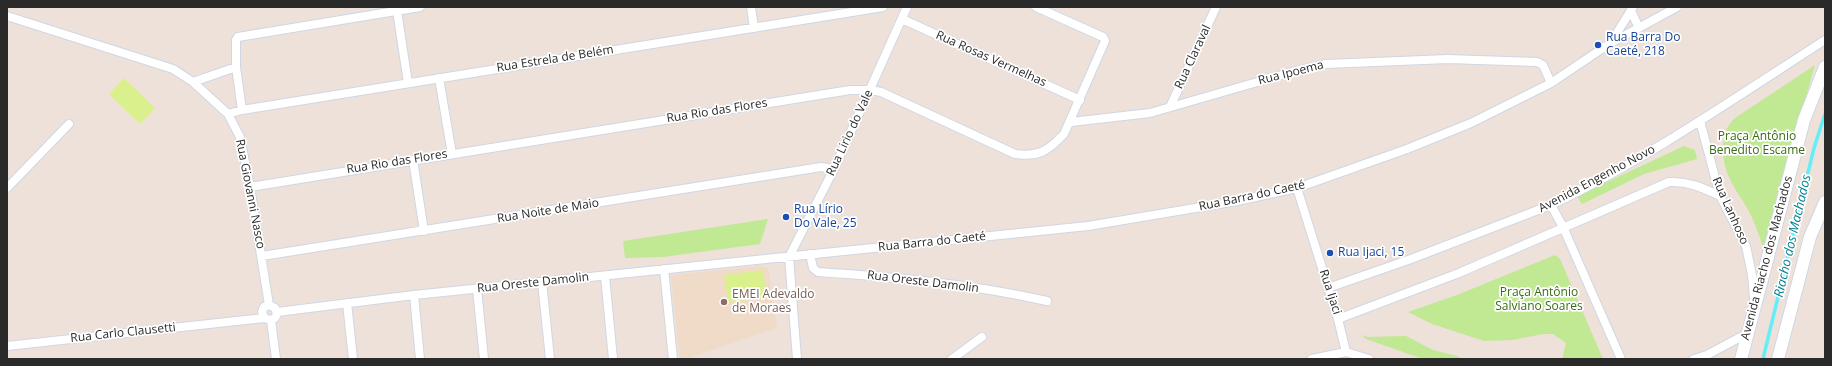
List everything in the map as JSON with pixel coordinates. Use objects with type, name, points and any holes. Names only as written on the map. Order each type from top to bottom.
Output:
[{"type":"street","points":[[242,110],[236,67],[236,40],[238,37],[420,7]]},
{"type":"street","points":[[751,7],[754,28]]},
{"type":"street","name":"Rua Estrela de Belém","points":[[228,114],[242,110],[883,7]]},
{"type":"street","name":"Rua Lirio do Vale","points":[[789,257],[834,169],[907,7]]},
{"type":"street","name":"Rua Rio das Flores","points":[[250,187],[842,92],[870,90],[881,92],[1015,154],[1028,156],[1041,153],[1054,145],[1064,134],[1071,122],[1104,39],[1036,7]]},
{"type":"street","name":"Rua Claraval","points":[[1170,107],[1216,7]]},
{"type":"street","name":"Rua Barra do Caeté","points":[[789,257],[1088,226],[1237,201],[1297,188],[1407,149],[1456,129],[1552,83],[1610,44],[1677,7]]},
{"type":"street","points":[[1632,9],[1639,28]]},
{"type":"street","points":[[1610,44],[1632,9]]},
{"type":"street","points":[[397,11],[408,83]]},
{"type":"street","name":"Rua Giovanni Nasco","points":[[7,16],[153,61],[172,69],[193,82],[228,114],[240,137],[250,187],[262,256],[267,313],[276,359]]},
{"type":"street","name":"Rua Rosas Vermelhas","points":[[902,19],[1080,100]]},
{"type":"street","name":"Avenida Engenho Novo","points":[[1328,288],[1411,259],[1551,205],[1650,152],[1825,40]]},
{"type":"street","name":"Rua Ipoema","points":[[1071,122],[1150,113],[1292,72],[1326,64],[1448,59],[1537,62],[1543,65],[1552,83]]},
{"type":"street","points":[[193,82],[236,67]]},
{"type":"street","name":"Avenida Riacho dos Machados","points":[[1741,359],[1804,120],[1825,67]]},
{"type":"street","points":[[439,78],[452,154]]},
{"type":"street","name":"Rua Lanhoso","points":[[1700,121],[1720,196],[1746,246],[1752,274],[1755,302]]},
{"type":"street","points":[[7,188],[69,124]]},
{"type":"street","points":[[412,160],[424,231]]},
{"type":"street","name":"Rua Noite de Maio","points":[[262,256],[822,167],[834,169]]},
{"type":"street","points":[[1338,318],[1460,273],[1669,182],[1681,182],[1696,185],[1720,196]]},
{"type":"street","name":"Rua Ijaci","points":[[1297,188],[1338,318],[1346,352]]},
{"type":"street","points":[[1778,359],[1810,237],[1825,202]]},
{"type":"street","points":[[1551,205],[1563,227],[1621,359]]},
{"type":"street","name":"Rua Oreste Damolin","points":[[810,254],[813,268],[818,272],[882,276],[1047,301]]},
{"type":"street","points":[[789,257],[797,359]]},
{"type":"street","name":"Rua Oreste Damolin","points":[[267,313],[275,318],[278,312],[414,295],[789,257]]},
{"type":"street","points":[[664,269],[673,359]]},
{"type":"street","points":[[605,276],[613,359]]},
{"type":"street","points":[[542,282],[550,359]]},
{"type":"street","points":[[477,289],[484,359]]},
{"type":"street","points":[[414,295],[420,359]]},
{"type":"street","points":[[347,303],[353,359]]},
{"type":"street","name":"Rua Carlo Clausetti","points":[[7,346],[239,320],[267,313]]},
{"type":"street","points":[[1694,359],[1710,357],[1748,333]]},
{"type":"street","points":[[952,359],[982,337]]},
{"type":"street","points":[[1312,359],[1346,352],[1369,359]]},
{"type":"shaded area","name":"EMEI Adevaldo de Moraes","points":[[759,266],[765,267],[769,271],[777,328],[686,359],[680,359],[671,276]]},
{"type":"green space","name":"Praça Antônio Benedito Escame","points":[[1815,65],[1763,248],[1752,217],[1734,188],[1725,165],[1723,148],[1726,132],[1735,118]]},
{"type":"green space","points":[[124,78],[155,108],[140,124],[109,94]]},
{"type":"green space","points":[[1684,146],[1695,150],[1697,159],[1644,174],[1582,204],[1577,196]]},
{"type":"green space","points":[[768,219],[760,244],[663,257],[625,258],[623,241]]},
{"type":"green space","name":"Praça Antônio Salviano Soares","points":[[1555,255],[1560,259],[1603,359],[1562,359],[1566,343],[1553,334],[1543,334],[1512,340],[1484,341],[1432,324],[1408,312],[1457,295]]},
{"type":"green space","points":[[763,270],[767,298],[728,302],[724,275]]},
{"type":"green space","points":[[1362,335],[1368,337],[1406,336],[1433,350],[1457,356],[1462,359],[1423,359],[1366,339]]},
{"type":"waterway","name":"Riacho dos Machados","points":[[1763,359],[1814,148],[1825,114]]},
{"type":"place","name":"Rua Barra Do Caeté, 218","points":[[1598,45]]},
{"type":"place","name":"Rua Lírio Do Vale, 25","points":[[786,217]]},
{"type":"place","name":"Rua Ijaci, 15","points":[[1330,253]]},
{"type":"place","name":"EMEI Adevaldo de Moraes","points":[[724,302]]}]
